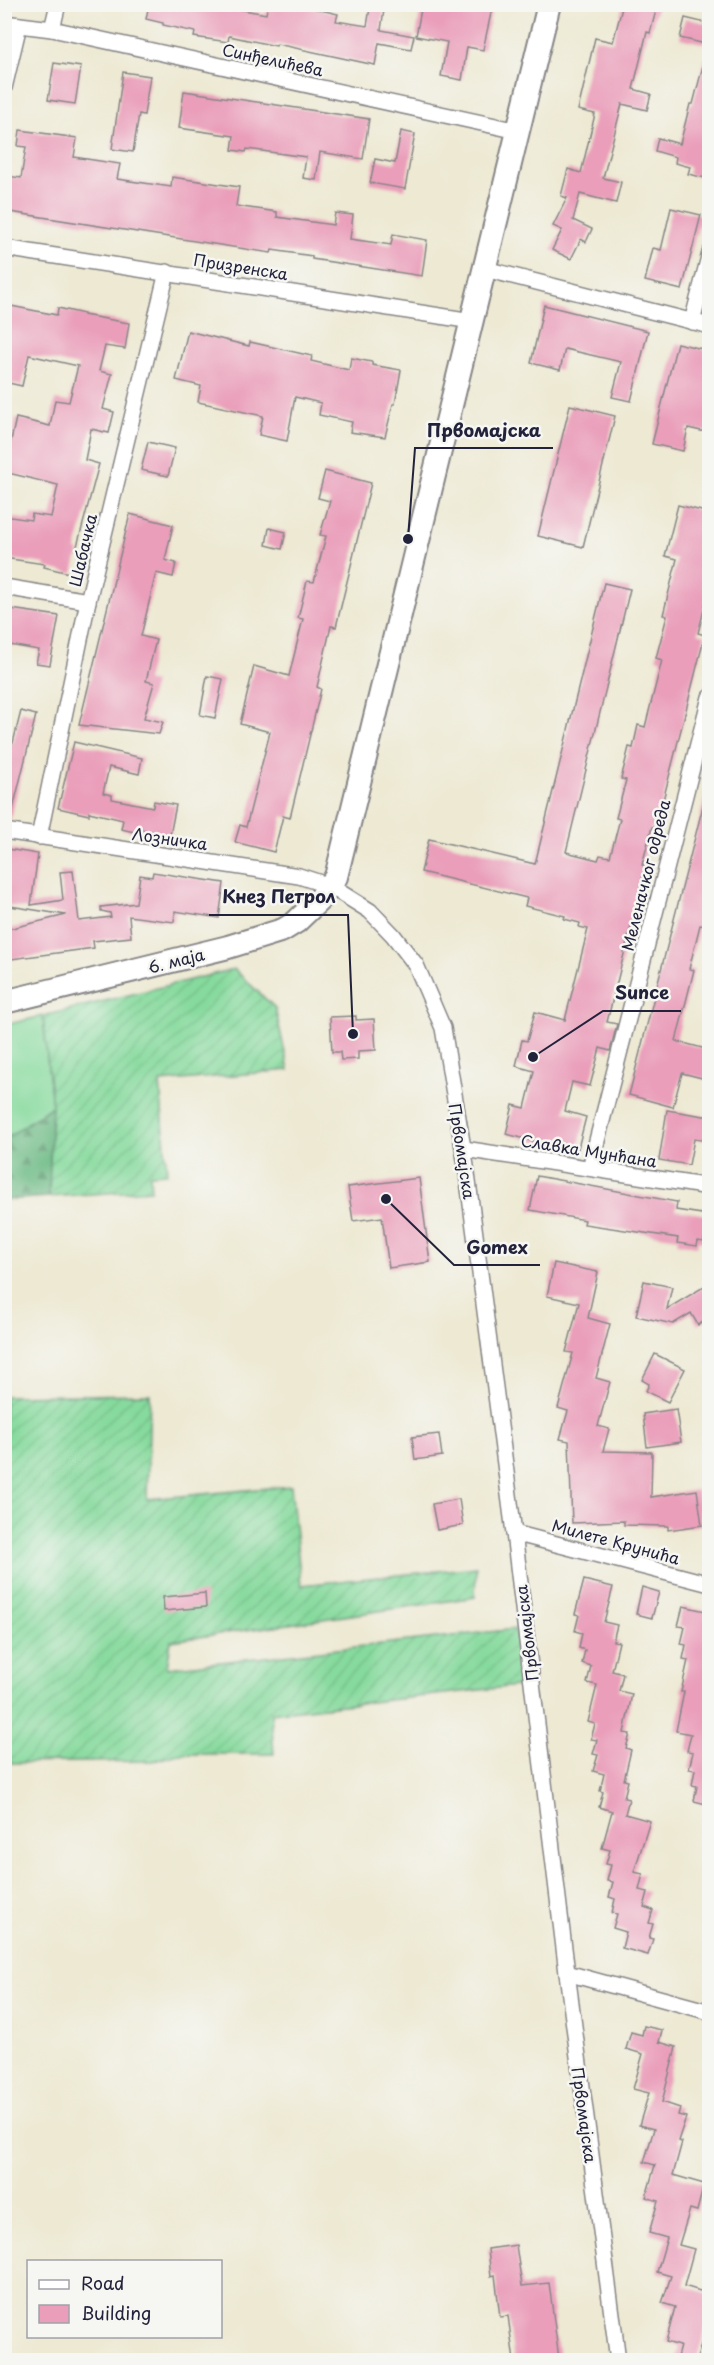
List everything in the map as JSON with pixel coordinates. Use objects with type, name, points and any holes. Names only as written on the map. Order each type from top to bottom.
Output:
[{"type":"street","points":[[52,29],[58,4]]},
{"type":"street","points":[[330,885],[339,867],[549,4]]},
{"type":"street","name":"Синђелићева","points":[[4,88],[12,24],[52,29],[518,131]]},
{"type":"street","name":"Призренска","points":[[4,248],[472,321]]},
{"type":"street","points":[[692,322],[710,254]]},
{"type":"street","points":[[485,269],[710,326]]},
{"type":"street","name":"Шабачка","points":[[39,837],[88,601],[167,272]]},
{"type":"street","points":[[4,587],[88,601]]},
{"type":"street","name":"Меленачког одреда","points":[[590,1168],[710,696]]},
{"type":"street","name":"Лозничка","points":[[4,831],[299,876],[330,885]]},
{"type":"street","name":"6. маја","points":[[4,1002],[228,947],[283,930],[306,913],[330,885]]},
{"type":"street","name":"Првомајска","points":[[330,885],[370,911],[393,935],[416,965],[442,1028],[464,1149],[618,2361]]},
{"type":"street","name":"Славка Мунћана","points":[[464,1149],[710,1187]]},
{"type":"street","name":"Милете Крунића","points":[[514,1533],[710,1584]]},
{"type":"street","points":[[567,1973],[710,2012]]},
{"type":"green space","points":[[234,969],[275,1008],[289,1070],[160,1082],[167,1173],[150,1174],[151,1190],[49,1197],[52,1106],[43,1016]]},
{"type":"green space","points":[[43,1016],[52,1106],[5,1140],[4,1025]]},
{"type":"green space","points":[[52,1106],[49,1197],[5,1200],[4,1140]]},
{"type":"green space","points":[[150,1394],[147,1499],[291,1486],[301,1585],[476,1567],[475,1597],[171,1641],[167,1668],[515,1629],[525,1685],[271,1713],[274,1754],[178,1754],[153,1761],[5,1763],[4,1396]]},
{"type":"building","points":[[149,4],[233,4],[233,8],[266,14],[268,4],[295,4],[338,14],[336,21],[367,26],[370,8],[384,10],[381,30],[414,36],[411,49],[379,43],[375,65],[229,36],[228,42],[194,37],[195,32],[146,19]]},
{"type":"building","points":[[422,4],[493,4],[483,50],[467,47],[462,80],[441,76],[447,42],[416,36]]},
{"type":"building","points":[[623,4],[648,4],[657,7],[650,33],[647,32],[633,89],[651,94],[647,110],[622,104],[603,178],[621,182],[616,203],[580,194],[573,220],[592,229],[586,242],[581,239],[571,259],[552,250],[562,230],[553,226],[567,198],[561,196],[568,169],[581,173],[595,114],[578,110],[595,38],[613,42]]},
{"type":"building","points":[[685,18],[710,24],[710,45],[680,38]]},
{"type":"building","points":[[705,58],[710,59],[710,179],[688,174],[690,167],[675,163],[676,157],[655,151],[658,138],[680,144]]},
{"type":"building","points":[[54,63],[81,67],[75,104],[48,100]]},
{"type":"building","points":[[123,72],[150,76],[144,115],[139,114],[133,152],[112,149]]},
{"type":"building","points":[[184,91],[369,119],[363,159],[320,152],[316,180],[303,178],[306,157],[247,149],[246,152],[232,150],[234,136],[179,128]]},
{"type":"building","points":[[20,130],[77,138],[74,157],[120,164],[117,179],[171,187],[172,177],[239,187],[236,206],[277,212],[277,217],[333,225],[335,213],[353,215],[350,239],[391,245],[393,234],[427,240],[422,276],[312,259],[312,256],[272,250],[271,253],[4,211],[7,176],[21,178],[26,147],[18,146]]},
{"type":"building","points":[[401,131],[415,134],[405,189],[370,183],[375,159],[395,163]]},
{"type":"building","points":[[671,208],[701,215],[682,290],[645,281],[653,248],[661,250]]},
{"type":"building","points":[[544,305],[648,331],[631,401],[612,397],[621,362],[565,349],[560,370],[531,363]]},
{"type":"building","points":[[11,306],[57,315],[58,308],[129,323],[125,349],[105,346],[99,371],[112,374],[103,409],[114,412],[109,433],[91,429],[85,460],[99,464],[76,550],[79,551],[73,574],[44,567],[45,564],[4,558],[4,516],[31,520],[32,514],[51,517],[58,485],[4,472],[16,418],[50,426],[55,400],[69,402],[78,366],[29,355],[22,386],[4,382],[4,340]]},
{"type":"building","points":[[188,331],[249,346],[250,342],[312,356],[311,361],[349,370],[351,358],[372,362],[372,365],[401,370],[395,404],[393,404],[385,437],[350,432],[352,422],[319,415],[321,403],[295,397],[287,441],[259,435],[263,416],[198,402],[201,386],[176,380]]},
{"type":"building","points":[[677,343],[707,350],[705,359],[710,360],[710,433],[688,428],[683,451],[652,444]]},
{"type":"building","points":[[570,405],[615,416],[583,547],[538,536]]},
{"type":"building","points":[[148,442],[175,448],[168,476],[141,470]]},
{"type":"building","points":[[325,471],[371,483],[336,627],[331,626],[317,687],[321,689],[290,818],[283,816],[274,852],[235,842],[240,825],[246,827],[270,732],[240,724],[254,666],[289,676],[303,619],[298,618],[307,581],[314,582],[326,536],[320,535],[330,501],[318,498]]},
{"type":"building","points":[[678,505],[710,513],[710,530],[705,548],[710,550],[709,590],[698,633],[705,635],[656,828],[652,827],[642,865],[646,866],[607,1022],[617,1024],[610,1051],[600,1048],[590,1086],[572,1082],[565,1111],[586,1117],[577,1152],[506,1134],[513,1105],[525,1108],[534,1071],[516,1066],[522,1040],[527,1041],[535,1012],[565,1020],[588,929],[579,927],[580,923],[564,919],[565,916],[525,906],[527,898],[421,872],[429,839],[535,864],[604,583],[630,589],[566,852],[598,860],[600,855],[610,857],[620,819],[616,818],[626,780],[621,779],[629,747],[633,748],[638,725],[645,727],[662,660],[656,658],[667,616],[663,615],[677,559],[665,556]]},
{"type":"building","points":[[130,514],[173,525],[165,560],[176,563],[173,577],[156,573],[141,636],[156,640],[146,681],[154,683],[144,718],[163,722],[159,734],[79,725]]},
{"type":"building","points":[[269,528],[286,532],[282,549],[266,545]]},
{"type":"building","points":[[4,608],[59,616],[50,665],[36,663],[39,650],[4,644]]},
{"type":"building","points":[[207,676],[223,679],[215,718],[200,715]]},
{"type":"building","points":[[21,711],[36,715],[10,821],[4,820],[4,742],[13,743]]},
{"type":"building","points":[[74,742],[142,758],[139,774],[109,767],[103,793],[112,795],[112,799],[153,807],[154,801],[176,805],[170,835],[139,829],[139,833],[121,829],[123,820],[58,808]]},
{"type":"building","points":[[705,798],[710,799],[710,910],[706,926],[700,925],[689,969],[694,970],[676,1041],[710,1050],[710,1066],[706,1079],[682,1073],[673,1107],[629,1095]]},
{"type":"building","points":[[7,849],[38,854],[31,905],[63,900],[60,872],[73,871],[79,921],[111,917],[110,913],[101,911],[101,907],[136,903],[140,875],[152,877],[153,872],[224,883],[219,918],[175,911],[174,922],[129,916],[131,937],[93,941],[94,948],[4,960],[4,930],[66,915],[4,905],[4,865]]},
{"type":"building","points":[[356,1016],[356,1020],[374,1019],[376,1050],[358,1051],[358,1059],[341,1060],[340,1052],[332,1052],[330,1017]]},
{"type":"building","points":[[667,1110],[710,1117],[710,1141],[694,1139],[689,1165],[659,1160]]},
{"type":"building","points":[[537,1176],[677,1202],[676,1210],[708,1215],[704,1242],[698,1241],[697,1246],[677,1243],[678,1238],[584,1224],[585,1220],[530,1210]]},
{"type":"building","points":[[419,1178],[430,1262],[389,1268],[382,1217],[353,1221],[348,1187]]},
{"type":"building","points":[[554,1263],[598,1272],[588,1318],[610,1324],[596,1378],[610,1382],[598,1426],[609,1429],[603,1451],[652,1452],[651,1497],[697,1490],[702,1525],[668,1530],[668,1526],[624,1525],[624,1521],[572,1523],[569,1441],[560,1439],[568,1411],[558,1408],[573,1353],[566,1352],[579,1303],[547,1296]]},
{"type":"building","points":[[644,1281],[672,1287],[667,1309],[710,1283],[710,1318],[698,1325],[691,1313],[673,1324],[636,1316]]},
{"type":"building","points":[[655,1354],[685,1369],[668,1402],[646,1391],[649,1384],[642,1380]]},
{"type":"building","points":[[676,1409],[681,1442],[647,1447],[643,1414]]},
{"type":"building","points":[[439,1434],[442,1456],[415,1460],[412,1437]]},
{"type":"building","points":[[459,1499],[463,1525],[437,1530],[432,1504]]},
{"type":"building","points":[[584,1580],[613,1587],[604,1622],[617,1625],[613,1641],[619,1642],[612,1671],[623,1674],[619,1691],[632,1694],[624,1733],[630,1734],[626,1748],[631,1750],[624,1780],[628,1781],[624,1798],[629,1799],[625,1814],[650,1821],[634,1872],[643,1874],[639,1890],[648,1892],[644,1907],[653,1910],[649,1923],[653,1924],[649,1938],[653,1939],[648,1955],[622,1948],[626,1932],[613,1928],[617,1914],[612,1913],[615,1899],[609,1897],[613,1882],[607,1881],[611,1865],[606,1864],[610,1850],[602,1848],[612,1811],[599,1807],[604,1774],[593,1771],[598,1755],[593,1754],[597,1740],[591,1739],[595,1724],[588,1722],[597,1685],[587,1683],[591,1666],[582,1663],[585,1650],[579,1648],[582,1633],[575,1631],[579,1615],[575,1614]]},
{"type":"building","points":[[642,1587],[659,1592],[652,1618],[636,1614]]},
{"type":"building","points":[[205,1593],[206,1607],[164,1611],[163,1597]]},
{"type":"building","points":[[683,1606],[710,1612],[710,1805],[694,1801],[697,1786],[692,1785],[695,1770],[689,1769],[693,1752],[687,1751],[691,1734],[676,1731],[688,1660],[683,1659],[686,1645],[681,1644],[685,1627],[678,1626]]},
{"type":"building","points":[[644,2026],[662,2030],[659,2042],[676,2047],[662,2102],[680,2108],[678,2115],[686,2117],[678,2141],[682,2142],[673,2175],[704,2184],[697,2211],[690,2209],[679,2245],[694,2249],[684,2286],[710,2294],[710,2314],[696,2361],[676,2361],[680,2346],[666,2342],[675,2307],[662,2303],[671,2276],[657,2272],[667,2238],[649,2233],[658,2201],[646,2197],[655,2165],[644,2162],[654,2129],[639,2125],[649,2093],[633,2089],[643,2054],[626,2049],[631,2032],[642,2035]]},
{"type":"building","points":[[516,2245],[522,2286],[549,2283],[559,2359],[514,2361],[508,2316],[500,2317],[495,2275],[491,2276],[488,2249]]},
{"type":"place","name":"Првомајска","points":[[408,539]]},
{"type":"place","name":"Кнез Петрол","points":[[353,1034]]},
{"type":"place","name":"Sunce","points":[[533,1057]]},
{"type":"place","name":"Gomex","points":[[386,1199]]}]
